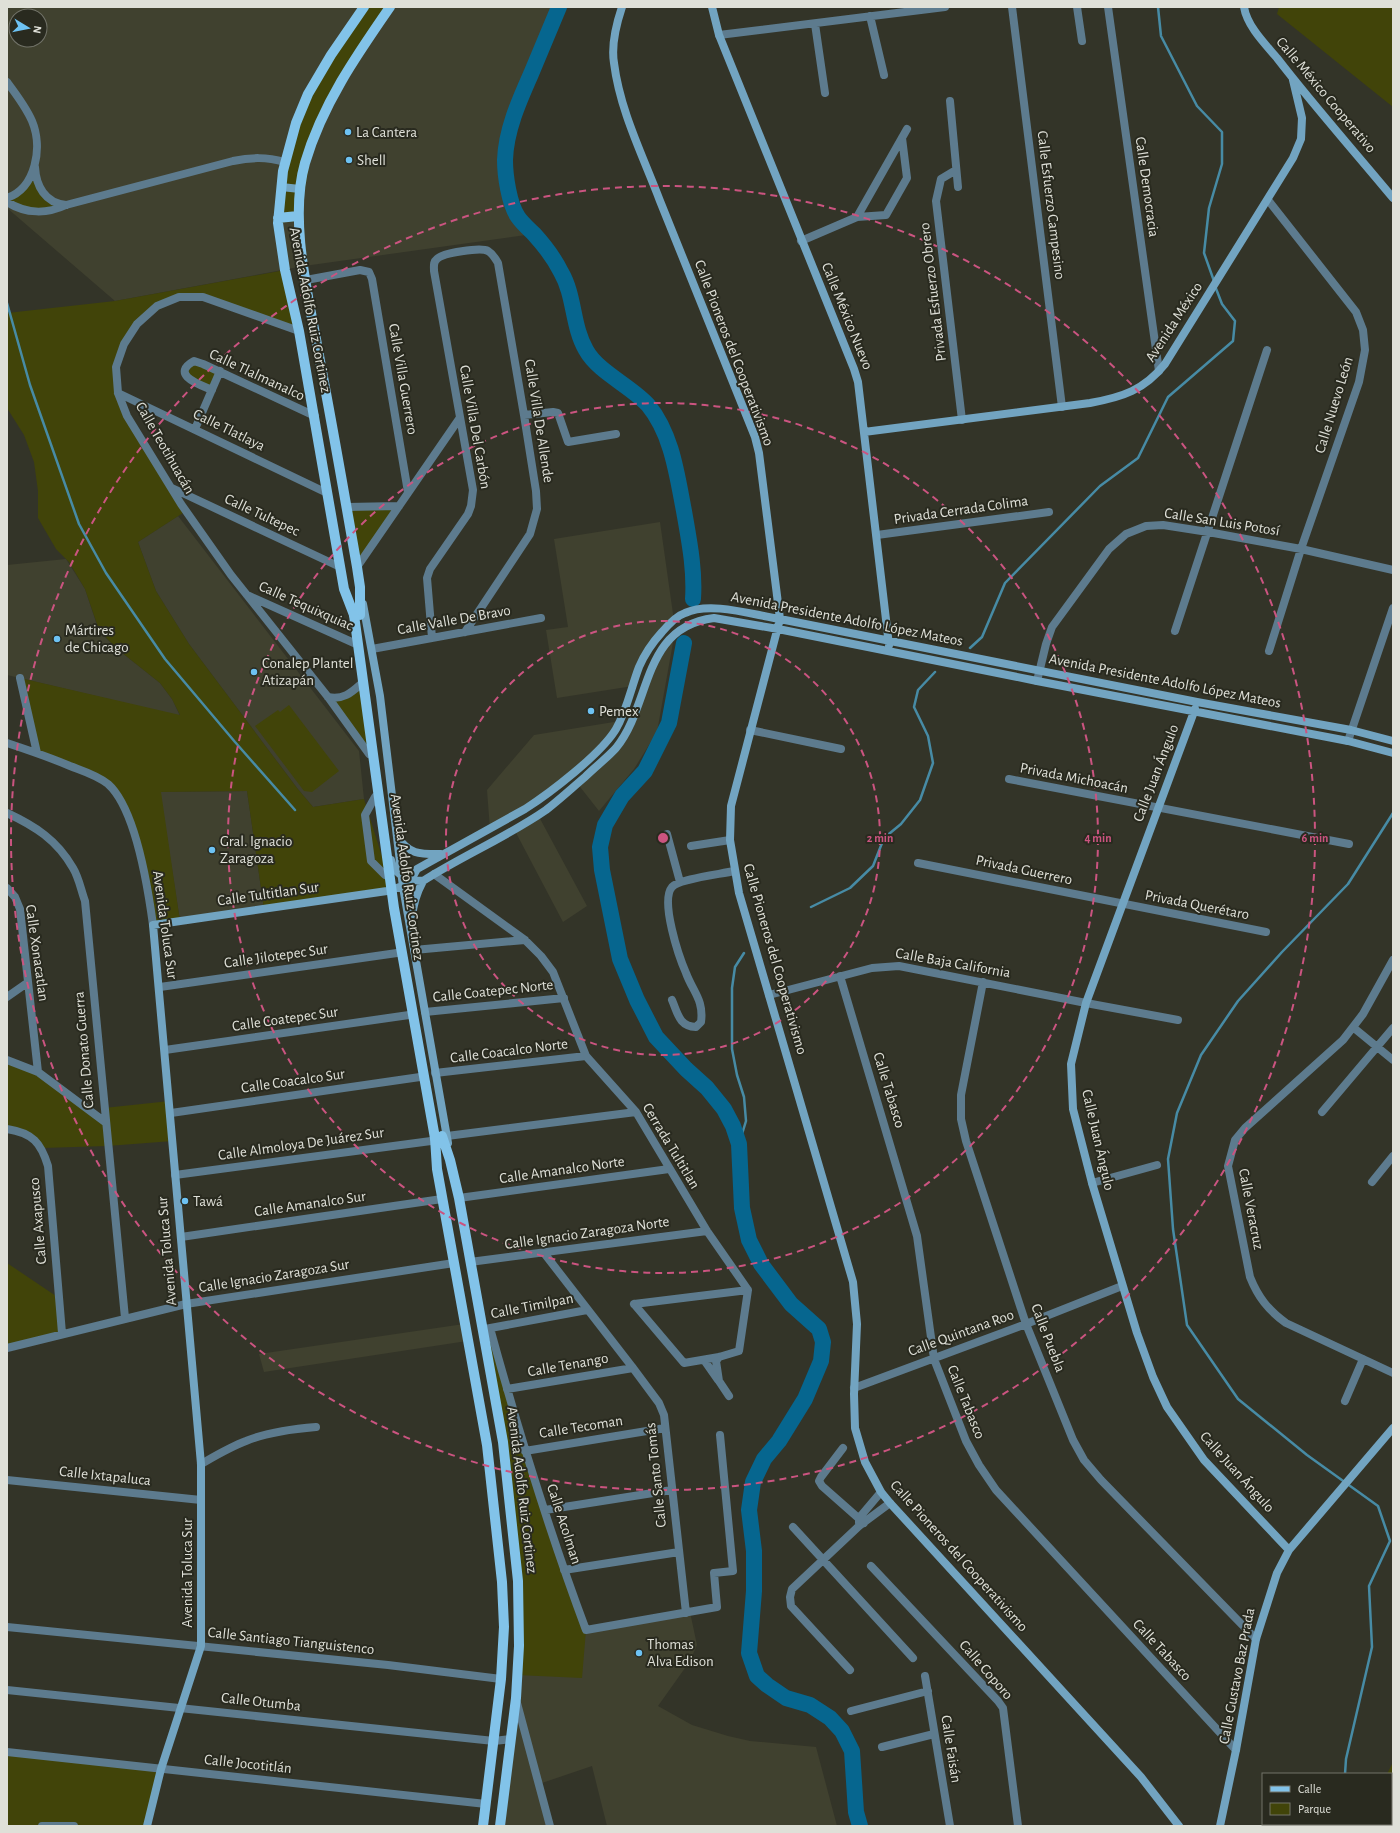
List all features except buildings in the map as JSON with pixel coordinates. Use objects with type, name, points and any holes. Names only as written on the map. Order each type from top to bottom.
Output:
[{"type":"main road","name":"Avenida Adolfo Ruiz Cortinez","points":[[357,615],[344,589],[300,331],[286,270],[278,218],[285,162],[296,122],[308,94],[331,55],[364,7]]},
{"type":"main road","name":"Avenida Adolfo Ruiz Cortinez","points":[[390,7],[343,78],[324,112],[305,164],[300,189],[298,216],[306,280],[360,587],[357,615],[394,908],[438,1138],[437,1170],[487,1445],[504,1627],[501,1679],[482,1826]]},
{"type":"main road","points":[[278,218],[298,216]]},
{"type":"main road","name":"Avenida Adolfo Ruiz Cortinez","points":[[438,1138],[450,1160],[459,1198],[470,1262],[486,1329],[503,1442],[519,1594],[519,1646],[516,1700],[500,1826]]},
{"type":"main road","points":[[502,1594],[519,1594]]},
{"type":"street","name":"Calle Pioneros del Cooperativismo","points":[[622,7],[617,22],[613,61],[620,93],[628,118],[699,300],[755,436],[759,453],[780,619],[731,806],[730,840],[734,871],[853,1282],[857,1324],[854,1388],[854,1417],[857,1440],[865,1462],[881,1492],[890,1503],[1141,1777],[1179,1826]]},
{"type":"street","name":"Calle México Nuevo","points":[[712,7],[718,35],[858,382],[890,652]]},
{"type":"street","points":[[718,35],[815,24],[904,10],[945,7]]},
{"type":"street","name":"Calle Esfuerzo Campesino","points":[[1012,7],[1062,407]]},
{"type":"street","points":[[1077,7],[1082,41]]},
{"type":"street","name":"Calle Democracia","points":[[1108,7],[1159,371]]},
{"type":"street","name":"Calle México Cooperativo","points":[[1244,7],[1245,13],[1254,30],[1293,80],[1393,198]]},
{"type":"street","points":[[870,16],[884,74]]},
{"type":"street","points":[[815,24],[825,93]]},
{"type":"street","name":"Avenida México","points":[[864,432],[1062,407],[1124,395],[1150,380],[1159,371],[1219,279],[1293,158],[1301,139],[1302,118],[1293,80]]},
{"type":"street","points":[[7,82],[24,106],[35,128],[37,138],[35,162],[37,183],[44,194],[59,205],[66,205]]},
{"type":"street","points":[[950,101],[958,187]]},
{"type":"street","points":[[857,217],[907,129]]},
{"type":"street","points":[[801,241],[857,217],[886,215],[907,178],[902,138]]},
{"type":"street","points":[[7,202],[25,210],[52,212],[66,205],[233,161],[254,157],[266,157],[285,162]]},
{"type":"street","points":[[7,198],[15,195],[22,189],[31,175],[35,162]]},
{"type":"street","name":"Privada Esfuerzo Obrero","points":[[956,170],[941,179],[936,201],[962,420]]},
{"type":"street","points":[[281,187],[300,189]]},
{"type":"street","name":"Calle Nuevo León","points":[[1268,200],[1356,312],[1363,330],[1365,350],[1359,382],[1301,549],[1269,651]]},
{"type":"street","name":"Calle Villa De Allende","points":[[437,258],[444,254],[480,249],[487,250],[494,255],[498,263],[536,491],[537,509],[530,534],[523,547],[465,632]]},
{"type":"street","name":"Calle Villa Del Carbón","points":[[432,638],[427,578],[430,569],[468,514],[473,498],[473,490],[459,419],[434,271],[434,263],[437,258]]},
{"type":"street","name":"Calle Villa Guerrero","points":[[306,280],[360,270],[369,272],[372,279],[408,492]]},
{"type":"street","name":"Calle Teotihuacán","points":[[300,331],[203,297],[179,297],[157,306],[137,324],[124,344],[116,367],[118,393],[127,416],[181,504],[246,594],[328,697],[369,754]]},
{"type":"street","points":[[1175,631],[1267,350]]},
{"type":"street","name":"Calle Tlalmanalco","points":[[212,390],[189,380],[186,376],[185,370],[188,364],[194,361],[220,371],[315,416]]},
{"type":"street","points":[[195,429],[220,371]]},
{"type":"street","name":"Calle Tlatlaya","points":[[118,393],[327,493]]},
{"type":"street","points":[[524,415],[553,412],[558,413],[568,442],[616,434]]},
{"type":"street","points":[[357,567],[459,419]]},
{"type":"street","name":"Calle Tultepec","points":[[172,488],[340,567]]},
{"type":"street","points":[[347,507],[399,506]]},
{"type":"street","name":"Privada Cerrada Colima","points":[[877,535],[1049,512]]},
{"type":"street","name":"Calle San Luis Potosí","points":[[1037,681],[1046,644],[1052,627],[1099,561],[1117,541],[1136,529],[1146,526],[1163,526],[1208,532],[1301,549],[1393,570]]},
{"type":"street","name":"Avenida Adolfo Ruiz Cortinez","points":[[360,587],[380,696],[404,887],[435,1073],[438,1138]]},
{"type":"street","name":"Avenida Adolfo Ruiz Cortinez","points":[[344,589],[361,684],[387,891],[397,953],[420,1077],[438,1138]]},
{"type":"street","name":"Calle Tequixquiac","points":[[246,594],[354,643]]},
{"type":"street","name":"Avenida Presidente Adolfo López Mateos","points":[[404,887],[411,880],[417,869],[526,809],[562,782],[607,741],[620,720],[646,652],[665,628],[677,617],[700,608],[715,608],[780,619],[889,642],[1197,702],[1351,730],[1393,741]]},
{"type":"street","points":[[1348,741],[1393,608]]},
{"type":"street","name":"Calle Valle De Bravo","points":[[372,649],[541,618]]},
{"type":"street","name":"Avenida Presidente Adolfo López Mateos","points":[[423,881],[545,810],[601,762],[616,748],[626,733],[634,717],[655,658],[680,631],[690,624],[705,619],[714,618],[778,629],[1194,712],[1348,741],[1393,753]]},
{"type":"street","points":[[20,678],[37,753]]},
{"type":"street","points":[[328,697],[337,698],[346,696],[361,684]]},
{"type":"street","name":"Calle Juan Ángulo","points":[[1197,702],[1086,1003],[1071,1064],[1073,1109],[1092,1183],[1122,1286],[1142,1348],[1167,1407],[1204,1460],[1289,1550]]},
{"type":"street","points":[[750,730],[841,749]]},
{"type":"street","points":[[366,733],[374,747],[378,764],[393,868],[411,880],[423,881],[416,892],[413,905],[411,931]]},
{"type":"street","name":"Avenida Toluca Sur","points":[[7,743],[94,775],[119,795],[142,858],[153,924],[160,987],[186,1304],[201,1464],[202,1646],[161,1769],[147,1826]]},
{"type":"street","name":"Privada Michoacán","points":[[1010,779],[1349,844]]},
{"type":"street","points":[[375,797],[365,815],[371,861],[385,875]]},
{"type":"street","name":"Calle Donato Guerra","points":[[7,813],[53,840],[74,869],[85,901],[125,1318]]},
{"type":"street","points":[[667,834],[680,882]]},
{"type":"street","points":[[397,836],[406,848],[414,852],[442,854]]},
{"type":"street","points":[[691,846],[730,840]]},
{"type":"street","name":"Privada Guerrero","points":[[918,863],[1123,905]]},
{"type":"street","points":[[672,1000],[680,1021],[688,1026],[696,1027],[701,1022],[702,1011],[700,1003],[686,975],[678,953],[668,905],[668,895],[672,887],[680,882],[734,871]]},
{"type":"street","name":"Cerrada Tultitlan","points":[[434,874],[525,940],[541,956],[553,972],[586,1056],[636,1112],[707,1231],[748,1290]]},
{"type":"street","points":[[387,891],[404,887]]},
{"type":"street","name":"Calle Xonacatlan","points":[[7,888],[15,897],[20,909],[38,1072]]},
{"type":"street","name":"Calle Tultitlan Sur","points":[[153,924],[387,891]]},
{"type":"street","name":"Privada Querétaro","points":[[1123,905],[1266,932]]},
{"type":"street","points":[[414,950],[525,940]]},
{"type":"street","name":"Calle Jilotepec Sur","points":[[160,987],[397,953]]},
{"type":"street","name":"Calle Veracruz","points":[[1393,960],[1354,1028],[1331,1052],[1245,1128],[1235,1140],[1230,1153],[1228,1166],[1229,1178],[1250,1277],[1255,1289],[1264,1303],[1272,1313],[1286,1323],[1393,1373]]},
{"type":"street","name":"Calle Baja California","points":[[769,994],[872,968],[899,966],[1178,1020]]},
{"type":"street","name":"Calle Tabasco","points":[[840,976],[917,1236],[934,1358],[966,1441],[978,1465],[996,1490],[1236,1750]]},
{"type":"street","name":"Calle Puebla","points":[[983,982],[961,1095],[961,1119],[966,1141],[1026,1324],[1073,1440],[1084,1460],[1101,1480],[1256,1639]]},
{"type":"street","points":[[7,997],[27,983]]},
{"type":"street","name":"Calle Coatepec Norte","points":[[425,1012],[564,998]]},
{"type":"street","name":"Calle Coatepec Sur","points":[[165,1050],[409,1016]]},
{"type":"street","points":[[1354,1028],[1393,1060]]},
{"type":"street","points":[[1322,1112],[1393,1028]]},
{"type":"street","points":[[414,1046],[430,1044]]},
{"type":"street","name":"Calle Coacalco Norte","points":[[435,1073],[586,1056]]},
{"type":"street","points":[[7,1060],[38,1072],[105,1122]]},
{"type":"street","name":"Calle Coacalco Sur","points":[[171,1113],[420,1077]]},
{"type":"street","name":"Calle Almoloya De Juárez Sur","points":[[175,1176],[438,1138],[636,1112]]},
{"type":"street","name":"Calle Axapusco","points":[[7,1129],[21,1132],[40,1144],[48,1166],[62,1333]]},
{"type":"street","points":[[1372,1182],[1393,1156]]},
{"type":"street","points":[[1092,1183],[1157,1165]]},
{"type":"street","name":"Calle Amanalco Norte","points":[[459,1198],[669,1169]]},
{"type":"street","name":"Calle Amanalco Sur","points":[[181,1237],[442,1199]]},
{"type":"street","name":"Calle Ignacio Zaragoza Norte","points":[[470,1262],[707,1231]]},
{"type":"street","name":"Calle Santo Tomás","points":[[544,1253],[659,1403],[664,1415],[686,1613]]},
{"type":"street","name":"Calle Ignacio Zaragoza Sur","points":[[7,1348],[62,1333],[186,1304],[454,1263]]},
{"type":"street","name":"Calle Quintana Roo","points":[[854,1388],[1026,1324],[1122,1286]]},
{"type":"street","points":[[748,1290],[739,1351],[719,1357],[684,1363],[634,1304],[748,1290]]},
{"type":"street","name":"Calle Timilpan","points":[[486,1329],[587,1310]]},
{"type":"street","name":"Calle Acolman","points":[[486,1329],[507,1389],[525,1451],[564,1570],[586,1630],[686,1613]]},
{"type":"street","points":[[719,1357],[716,1361],[719,1381]]},
{"type":"street","points":[[1345,1401],[1363,1359]]},
{"type":"street","points":[[704,1360],[729,1396]]},
{"type":"street","name":"Calle Tenango","points":[[507,1389],[633,1368]]},
{"type":"street","points":[[201,1464],[245,1441],[286,1430],[316,1427]]},
{"type":"street","name":"Calle Tecoman","points":[[525,1451],[666,1428]]},
{"type":"street","name":"Calle Gustavo Baz Prada","points":[[1220,1826],[1236,1750],[1256,1639],[1277,1573],[1289,1550],[1393,1428]]},
{"type":"street","points":[[686,1613],[717,1607],[714,1573],[733,1571],[720,1435]]},
{"type":"street","points":[[843,1448],[821,1476],[819,1482],[861,1522]]},
{"type":"street","name":"Calle Ixtapaluca","points":[[7,1480],[201,1500]]},
{"type":"street","points":[[545,1510],[672,1490]]},
{"type":"street","points":[[861,1522],[881,1492]]},
{"type":"street","points":[[850,1670],[791,1606],[790,1597],[792,1589],[861,1522],[890,1503]]},
{"type":"street","points":[[793,1527],[913,1658]]},
{"type":"street","points":[[564,1570],[679,1552]]},
{"type":"street","name":"Calle Coporo","points":[[871,1566],[1003,1708],[1018,1825]]},
{"type":"street","name":"Calle Santiago Tianguistenco","points":[[7,1627],[388,1665],[501,1679]]},
{"type":"street","name":"Calle Faisán","points":[[925,1676],[950,1826]]},
{"type":"street","name":"Calle Otumba","points":[[7,1690],[494,1741],[511,1739]]},
{"type":"street","points":[[851,1711],[928,1691]]},
{"type":"street","points":[[516,1700],[550,1826]]},
{"type":"street","points":[[882,1748],[934,1734]]},
{"type":"street","name":"Calle Jocotitlán","points":[[7,1752],[486,1804]]},
{"type":"street","points":[[42,1826],[74,1826]]},
{"type":"shaded area","points":[[7,7],[559,7],[517,106],[509,134],[505,159],[507,188],[517,216],[533,234],[304,266],[115,301],[7,208]]},
{"type":"shaded area","name":"Conalep Plantel Atizapán","points":[[178,516],[359,751],[364,799],[313,807],[297,788],[189,644],[156,591],[138,542]]},
{"type":"shaded area","points":[[660,522],[674,621],[652,643],[633,686],[557,698],[546,630],[568,627],[554,539]]},
{"type":"shaded area","name":"Mártires de Chicago","points":[[66,559],[85,589],[99,631],[116,648],[160,683],[172,699],[180,716],[7,675],[7,565]]},
{"type":"shaded area","points":[[674,637],[657,732],[634,769],[599,811],[577,783],[616,748],[651,668]]},
{"type":"shaded area","points":[[620,721],[615,731],[562,782],[490,829],[487,790],[534,735]]},
{"type":"shaded area","name":"Gral. Ignacio Zaragoza","points":[[247,791],[264,909],[180,921],[160,792]]},
{"type":"shaded area","points":[[538,815],[587,906],[563,922],[514,829]]},
{"type":"shaded area","points":[[464,1324],[467,1341],[264,1372],[259,1354]]},
{"type":"shaded area","points":[[690,1612],[697,1645],[690,1661],[658,1706],[692,1725],[728,1736],[750,1741],[816,1747],[837,1826],[607,1826],[592,1766],[539,1784],[550,1826],[500,1826],[517,1675],[586,1630]]},
{"type":"green space","points":[[364,7],[390,7],[315,135],[299,221],[278,223],[296,123]]},
{"type":"green space","points":[[1279,7],[1393,7],[1393,107],[1277,14]]},
{"type":"green space","points":[[31,175],[41,190],[66,205],[25,210],[7,198]]},
{"type":"green space","points":[[285,270],[299,331],[221,303],[179,297],[137,324],[116,367],[118,393],[186,511],[138,542],[156,591],[189,644],[297,788],[313,807],[364,799],[384,863],[387,891],[264,909],[247,791],[161,792],[180,921],[153,925],[127,813],[107,784],[37,753],[20,678],[180,715],[172,699],[160,683],[116,648],[99,630],[85,589],[69,562],[56,549],[38,518],[38,491],[34,462],[24,435],[7,408],[7,313],[115,301]]},
{"type":"green space","points":[[194,361],[220,371],[212,390],[189,380],[188,364]]},
{"type":"green space","points":[[399,506],[357,567],[347,507]]},
{"type":"green space","points":[[361,684],[369,754],[328,697],[337,698]]},
{"type":"green space","points":[[289,705],[339,771],[312,792],[304,791],[255,726],[278,710],[280,712]]},
{"type":"green space","points":[[7,1060],[38,1072],[105,1122],[104,1108],[170,1101],[173,1141],[107,1146],[42,1148],[40,1144],[7,1129]]},
{"type":"green space","points":[[7,1263],[59,1298],[62,1333],[7,1347]]},
{"type":"green space","points":[[490,1328],[586,1630],[582,1678],[517,1675],[518,1581],[482,1330]]},
{"type":"green space","points":[[7,1752],[161,1769],[147,1826],[7,1826]]},
{"type":"green space","points":[[1393,1762],[1393,1816],[1392,1773],[1388,1773]]},
{"type":"waterway","points":[[559,7],[514,116],[508,138],[505,160],[508,189],[512,205],[518,217],[549,252],[566,281],[581,341],[591,358],[606,372],[641,398],[656,416],[663,429],[672,455],[679,483],[690,544],[693,599]]},
{"type":"waterway","points":[[1158,7],[1161,36],[1197,106],[1222,132],[1222,164],[1209,208],[1204,253],[1214,281]]},
{"type":"waterway","points":[[970,648],[982,637],[1005,583],[1100,486],[1138,458],[1168,397],[1233,341],[1235,321],[1222,304],[1215,286]]},
{"type":"waterway","points":[[7,303],[30,385],[79,524],[106,573],[165,659],[295,810]]},
{"type":"waterway","points":[[684,643],[669,723],[645,771],[622,796],[605,825],[600,847],[602,870],[620,959],[637,1000],[656,1037],[686,1069],[707,1088],[724,1109],[733,1126],[739,1144],[742,1208],[749,1240],[761,1264],[791,1304],[819,1329],[823,1342],[821,1361],[805,1399],[779,1441],[764,1459],[753,1482],[749,1510],[754,1551],[754,1591],[749,1653],[757,1676],[767,1685],[786,1698],[810,1705],[830,1718],[842,1731],[852,1751],[856,1812],[860,1826]]},
{"type":"waterway","points":[[811,907],[850,888],[873,866],[884,838],[901,824],[920,800],[933,763],[928,736],[914,707],[918,690],[935,672]]},
{"type":"waterway","points":[[1345,1773],[1346,1759],[1372,1647],[1369,1586],[1390,1541],[1378,1506],[1307,1455],[1238,1399],[1187,1325],[1173,1229],[1168,1159],[1177,1113],[1201,1055],[1238,1001],[1282,952],[1348,884],[1393,813]]},
{"type":"waterway","points":[[739,1144],[746,1121],[744,1097],[737,1075],[732,1049],[732,988],[735,967],[744,953]]},
{"type":"place","name":"La Cantera","points":[[348,132]]},
{"type":"place","name":"Shell","points":[[349,160]]},
{"type":"place","name":"Mártires de Chicago","points":[[57,639]]},
{"type":"place","name":"Conalep Plantel Atizapán","points":[[254,672]]},
{"type":"place","name":"Pemex","points":[[591,711]]},
{"type":"place","name":"Gral. Ignacio Zaragoza","points":[[212,850]]},
{"type":"place","name":"Tawá","points":[[185,1201]]},
{"type":"place","name":"Thomas Alva Edison","points":[[639,1653]]}]
